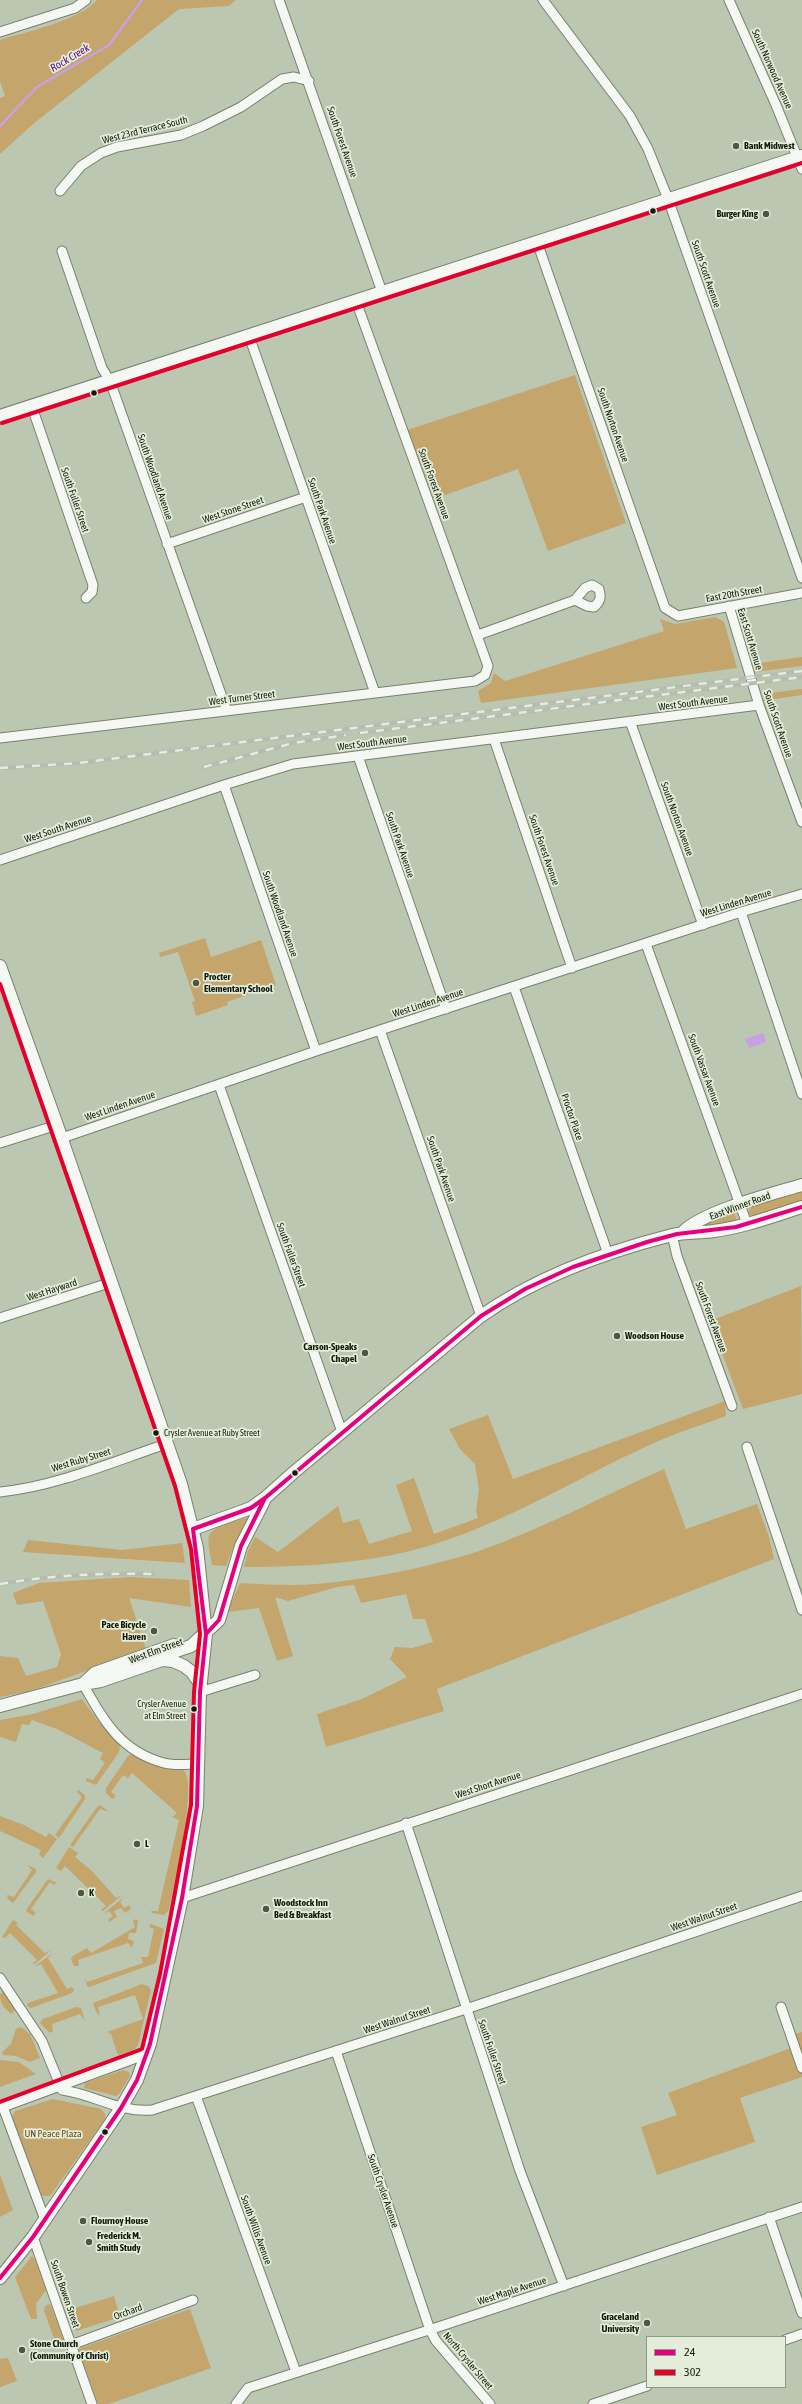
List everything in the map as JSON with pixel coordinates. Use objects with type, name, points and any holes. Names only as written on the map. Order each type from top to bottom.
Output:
[{"type":"main road","points":[[0,417],[668,199],[800,161]]},
{"type":"main road","points":[[0,966],[62,1138],[181,1484],[197,1548],[206,1634],[201,1689],[197,1806],[182,1898],[166,1976],[147,2054],[136,2080],[121,2108],[45,2220],[0,2278]]},
{"type":"main road","name":"East Winner Road","points":[[677,1234],[698,1222],[740,1204],[802,1185]]},
{"type":"main road","name":"East Winner Road","points":[[677,1234],[715,1231],[746,1224],[802,1207]]},
{"type":"main road","points":[[193,1529],[238,1514],[265,1498],[481,1316],[500,1302],[546,1278],[608,1254],[677,1234]]},
{"type":"main road","points":[[206,1634],[219,1620],[241,1546],[265,1498]]},
{"type":"main road","name":"West Elm Street","points":[[162,1660],[167,1654],[191,1646],[206,1634]]},
{"type":"main road","name":"West Elm Street","points":[[83,1684],[95,1673],[206,1634]]},
{"type":"main road","name":"West Elm Street","points":[[0,1706],[28,1700],[83,1684],[101,1681],[162,1660],[173,1661],[184,1666],[192,1672],[201,1689]]},
{"type":"street","points":[[0,32],[75,8],[86,0]]},
{"type":"street","name":"South Forest Avenue","points":[[279,0],[382,292]]},
{"type":"street","name":"South Scott Avenue","points":[[544,0],[630,116],[648,149],[668,199],[802,578]]},
{"type":"street","name":"South Norwood Avenue","points":[[729,0],[800,161]]},
{"type":"street","name":"West 23rd Terrace South","points":[[60,191],[81,166],[101,153],[117,147],[181,134],[203,126],[241,107],[282,79],[294,77],[309,82]]},
{"type":"street","name":"South Norton Avenue","points":[[537,242],[665,608],[670,613]]},
{"type":"street","name":"South Woodland Avenue","points":[[62,251],[102,368],[110,381],[226,711]]},
{"type":"street","name":"South Forest Avenue","points":[[356,301],[478,635],[488,666],[485,676]]},
{"type":"street","name":"South Park Avenue","points":[[249,336],[374,693]]},
{"type":"street","name":"South Fuller Street","points":[[32,407],[92,585],[92,592],[86,598]]},
{"type":"street","name":"West Stone Street","points":[[167,544],[306,497]]},
{"type":"street","name":"East 20th Street","points":[[670,613],[678,616],[802,593]]},
{"type":"street","points":[[478,635],[575,600]]},
{"type":"street","name":"East Scott Avenue","points":[[729,606],[751,677]]},
{"type":"street","name":"West Turner Street","points":[[0,738],[475,682],[485,676]]},
{"type":"street","name":"South Scott Avenue","points":[[751,677],[759,705],[802,822]]},
{"type":"street","name":"West South Avenue","points":[[0,860],[224,785],[293,764],[494,740],[759,705]]},
{"type":"street","name":"South Norton Avenue","points":[[630,722],[703,925]]},
{"type":"street","name":"South Forest Avenue","points":[[494,740],[572,968]]},
{"type":"street","name":"South Park Avenue","points":[[358,756],[446,1009]]},
{"type":"street","name":"South Woodland Avenue","points":[[224,785],[316,1051]]},
{"type":"street","name":"West Linden Avenue","points":[[62,1138],[316,1051],[741,912],[802,894]]},
{"type":"street","points":[[741,912],[802,1094]]},
{"type":"street","name":"South Vassar Avenue","points":[[646,944],[746,1224]]},
{"type":"street","name":"Proctor Place","points":[[514,987],[608,1254]]},
{"type":"street","name":"South Park Avenue","points":[[380,1030],[481,1316]]},
{"type":"street","name":"South Fuller Street","points":[[219,1085],[342,1432]]},
{"type":"street","points":[[0,1143],[57,1125]]},
{"type":"street","name":"South Forest Avenue","points":[[677,1234],[677,1256],[732,1406]]},
{"type":"street","name":"West Hayward","points":[[0,1318],[112,1282]]},
{"type":"street","name":"West Ruby Street","points":[[0,1492],[19,1490],[46,1483],[166,1444]]},
{"type":"street","points":[[747,1447],[802,1610]]},
{"type":"street","points":[[201,1689],[255,1675]]},
{"type":"street","points":[[83,1684],[103,1718],[130,1749],[165,1763],[198,1764]]},
{"type":"street","name":"West Short Avenue","points":[[182,1898],[406,1823],[802,1694]]},
{"type":"street","name":"South Fuller Street","points":[[406,1823],[520,2171],[564,2286]]},
{"type":"street","name":"West Walnut Street","points":[[59,2085],[62,2090],[76,2092],[121,2108],[139,2112],[152,2110],[466,2009],[802,1896]]},
{"type":"street","points":[[0,1978],[42,2041],[59,2085]]},
{"type":"street","points":[[781,2007],[802,2068]]},
{"type":"street","name":"South Crysler Avenue","points":[[336,2051],[430,2330]]},
{"type":"street","points":[[45,2220],[2,2108],[59,2085],[147,2054]]},
{"type":"street","name":"South Willis Avenue","points":[[196,2096],[296,2372]]},
{"type":"street","name":"West Maple Avenue","points":[[236,2404],[248,2388],[430,2330],[802,2207]]},
{"type":"street","points":[[769,2217],[802,2314]]},
{"type":"street","name":"South Bowen Street","points":[[33,2236],[92,2404]]},
{"type":"street","name":"Orchard","points":[[71,2345],[193,2300]]},
{"type":"street","name":"North Crysler Street","points":[[430,2330],[436,2342],[490,2404]]},
{"type":"street","points":[[786,2340],[802,2334]]},
{"type":"street","points":[[593,2404],[646,2386]]},
{"type":"green space","points":[[97,0],[236,0],[229,6],[179,9],[33,124],[0,154],[0,98],[5,96],[0,81],[0,40],[65,20],[78,14]]},
{"type":"green space","points":[[575,375],[626,523],[548,551],[518,469],[434,499],[407,430]]},
{"type":"green space","points":[[715,617],[724,622],[737,668],[481,703],[478,691],[491,683],[494,673],[505,681],[664,631],[660,619],[675,624]]},
{"type":"green space","points":[[802,657],[802,666],[754,672],[752,664]]},
{"type":"green space","points":[[802,689],[802,695],[762,701],[770,693]]},
{"type":"green space","points":[[205,938],[211,957],[261,940],[276,985],[227,1002],[228,1005],[196,1016],[192,1002],[195,1001],[178,952],[160,957],[159,953]]},
{"type":"green space","points":[[802,1191],[802,1202],[754,1217],[748,1213],[751,1206]]},
{"type":"green space","points":[[730,1212],[734,1212],[737,1221],[734,1223],[695,1228]]},
{"type":"green space","points":[[801,1286],[802,1394],[743,1409],[710,1321]]},
{"type":"green space","points":[[725,1401],[726,1416],[663,1439],[496,1520],[438,1543],[391,1555],[342,1562],[317,1565],[244,1567],[248,1551],[255,1537],[278,1552],[338,1506],[343,1523],[359,1519],[369,1544],[412,1531],[396,1485],[414,1478],[434,1534],[478,1518],[476,1511],[479,1490],[475,1464],[460,1449],[449,1429],[488,1415],[513,1479]]},
{"type":"green space","points":[[664,1469],[686,1529],[757,1504],[769,1537],[774,1559],[437,1689],[444,1711],[326,1747],[317,1714],[362,1699],[407,1677],[390,1659],[395,1647],[412,1648],[433,1642],[425,1619],[413,1619],[406,1594],[361,1603],[354,1585],[337,1587],[288,1601],[275,1597],[293,1656],[277,1661],[259,1608],[227,1612],[240,1583],[294,1585],[339,1582],[412,1569],[459,1557],[526,1533]]},
{"type":"green space","points":[[246,1518],[248,1519],[236,1545],[234,1545],[226,1566],[212,1565],[208,1543],[211,1532],[225,1524]]},
{"type":"green space","points":[[28,1540],[122,1550],[182,1543],[185,1563],[23,1552]]},
{"type":"green space","points":[[130,1577],[189,1580],[191,1607],[129,1598],[146,1649],[31,1691],[0,1697],[0,1656],[18,1658],[26,1676],[57,1667],[61,1654],[43,1601],[17,1605],[13,1593],[39,1583]]},
{"type":"green space","points":[[82,1699],[98,1721],[120,1745],[119,1752],[96,1785],[86,1781],[86,1778],[93,1780],[105,1763],[100,1759],[103,1753],[57,1729],[32,1720],[29,1725],[22,1724],[16,1742],[0,1737],[0,1720],[33,1714]]},
{"type":"green space","points":[[133,1754],[167,1767],[183,1770],[187,1778],[187,1813],[184,1836],[169,1910],[164,1915],[152,1913],[151,1911],[158,1911],[179,1820],[172,1817],[177,1813],[132,1773],[128,1778],[123,1775],[111,1792],[115,1795],[115,1798],[112,1799],[106,1793],[106,1788],[128,1756]]},
{"type":"green space","points":[[78,1790],[85,1795],[85,1799],[59,1838],[55,1835],[82,1797],[77,1792]]},
{"type":"green space","points":[[100,1805],[107,1810],[100,1809],[73,1847],[70,1845],[97,1807]]},
{"type":"green space","points":[[0,1816],[24,1825],[46,1837],[49,1833],[57,1839],[43,1858],[39,1855],[41,1850],[0,1831]]},
{"type":"green space","points":[[69,1847],[78,1853],[75,1857],[92,1871],[116,1898],[122,1895],[103,1911],[101,1910],[106,1906],[65,1866],[61,1871],[56,1868]]},
{"type":"green space","points":[[27,1865],[36,1869],[36,1872],[13,1903],[8,1899],[7,1895],[14,1897],[32,1870]]},
{"type":"green space","points":[[48,1879],[57,1883],[54,1885],[50,1882],[31,1909],[36,1913],[33,1916],[26,1911]]},
{"type":"green space","points":[[124,1897],[120,1902],[124,1908],[129,1905],[131,1909],[125,1913],[121,1908],[114,1911],[117,1917],[109,1922],[109,1919],[113,1916],[109,1911],[103,1914]]},
{"type":"green space","points":[[136,1919],[138,1921],[136,1933],[129,1933],[128,1939],[134,1941],[132,1948],[128,1943],[78,1960],[79,1966],[74,1966],[71,1959],[73,1956],[87,1948],[91,1953],[135,1927],[133,1921]]},
{"type":"green space","points":[[13,1920],[18,1923],[16,1925],[45,1953],[51,1950],[35,1964],[32,1964],[37,1960],[10,1933],[5,1938],[2,1937]]},
{"type":"green space","points":[[151,1924],[164,1929],[156,1963],[89,1987],[87,1986],[85,1977],[87,1982],[143,1963],[141,1957],[148,1957],[154,1929],[149,1927]]},
{"type":"green space","points":[[53,1953],[48,1958],[67,1989],[72,1987],[74,1990],[72,1993],[31,2008],[27,2006],[28,2003],[58,1993],[41,1964],[34,1967]]},
{"type":"green space","points":[[142,1984],[148,1986],[151,1990],[138,2045],[135,2049],[118,2055],[111,2034],[107,2032],[143,2019],[135,1995],[98,2007],[100,2016],[96,2012],[93,2003]]},
{"type":"green space","points":[[5,1990],[17,2008],[11,2014],[3,2006],[1,2001],[0,1994]]},
{"type":"green space","points":[[76,2007],[81,2008],[85,2021],[80,2014],[52,2024],[53,2031],[50,2033],[40,2023],[43,2019]]},
{"type":"green space","points":[[21,2027],[30,2034],[40,2058],[30,2062],[16,2056],[3,2055],[2,2052],[11,2044],[16,2029]]},
{"type":"green space","points":[[802,2032],[802,2077],[740,2098],[755,2142],[657,2175],[641,2127],[677,2115],[668,2093],[791,2048],[788,2036]]},
{"type":"green space","points":[[0,2060],[19,2062],[36,2074],[0,2087]]},
{"type":"green space","points":[[123,2070],[129,2072],[130,2076],[119,2094],[116,2096],[84,2088],[85,2083]]},
{"type":"green space","name":"UN Peace Plaza","points":[[53,2099],[101,2109],[105,2114],[105,2119],[50,2196],[43,2196],[39,2193],[13,2123],[13,2115],[15,2111]]},
{"type":"green space","points":[[0,2175],[13,2210],[0,2217]]},
{"type":"green space","points":[[32,2256],[35,2259],[46,2290],[36,2304],[37,2319],[31,2319],[15,2277]]},
{"type":"green space","points":[[114,2296],[120,2317],[76,2331],[69,2310]]},
{"type":"green space","points":[[49,2304],[63,2339],[61,2342],[55,2341],[44,2311],[45,2306]]},
{"type":"green space","points":[[190,2309],[211,2368],[109,2404],[98,2404],[78,2349]]},
{"type":"green space","points":[[8,2358],[17,2381],[0,2387],[0,2359]]},
{"type":"shaded area","points":[[763,1033],[766,1042],[749,1048],[745,1039]]},
{"type":"waterway","name":"Rock Creek","points":[[0,126],[37,87],[109,45],[142,0]]},
{"type":"railway","points":[[0,768],[78,763],[802,671]]},
{"type":"railway","points":[[360,733],[802,677]]},
{"type":"railway","points":[[204,767],[293,743],[346,735]]},
{"type":"railway","points":[[0,1584],[38,1578],[76,1575],[153,1574]]},
{"type":"transit line","name":"302","points":[[2,423],[802,163]]},
{"type":"transit line","name":"302","points":[[0,984],[175,1486],[191,1549],[200,1634],[194,1692],[191,1805],[160,1974],[142,2049],[0,2102]]},
{"type":"transit line","name":"24","points":[[193,1529],[251,1508],[265,1498],[481,1316],[525,1289],[573,1267],[647,1242],[677,1234],[736,1227],[802,1207]]},
{"type":"transit line","name":"24","points":[[206,1634],[219,1620],[241,1546],[265,1498]]},
{"type":"transit line","name":"24","points":[[0,2278],[33,2237],[121,2108],[137,2080],[150,2044],[182,1898],[197,1806],[200,1692],[206,1634],[193,1529]]},
{"type":"place","name":"Bank Midwest","points":[[736,146]]},
{"type":"place","name":"Burger King","points":[[766,214]]},
{"type":"place","name":"Procter Elementary School","points":[[196,983]]},
{"type":"place","name":"Woodson House","points":[[617,1336]]},
{"type":"place","name":"Carson-Speaks Chapel","points":[[365,1353]]},
{"type":"place","name":"Crysler Avenue at Ruby Street","points":[[156,1433]]},
{"type":"place","name":"Pace Bicycle Haven","points":[[154,1631]]},
{"type":"place","name":"Crysler Avenue at Elm Street","points":[[194,1709]]},
{"type":"place","name":"L","points":[[137,1844]]},
{"type":"place","name":"K","points":[[81,1893]]},
{"type":"place","name":"Woodstock Inn Bed & Breakfast","points":[[266,1909]]},
{"type":"place","name":"Flournoy House","points":[[83,2221]]},
{"type":"place","name":"Frederick M. Smith Study","points":[[89,2242]]},
{"type":"place","name":"Graceland University","points":[[647,2323]]},
{"type":"place","name":"Stone Church (Community of Christ)","points":[[22,2350]]}]
